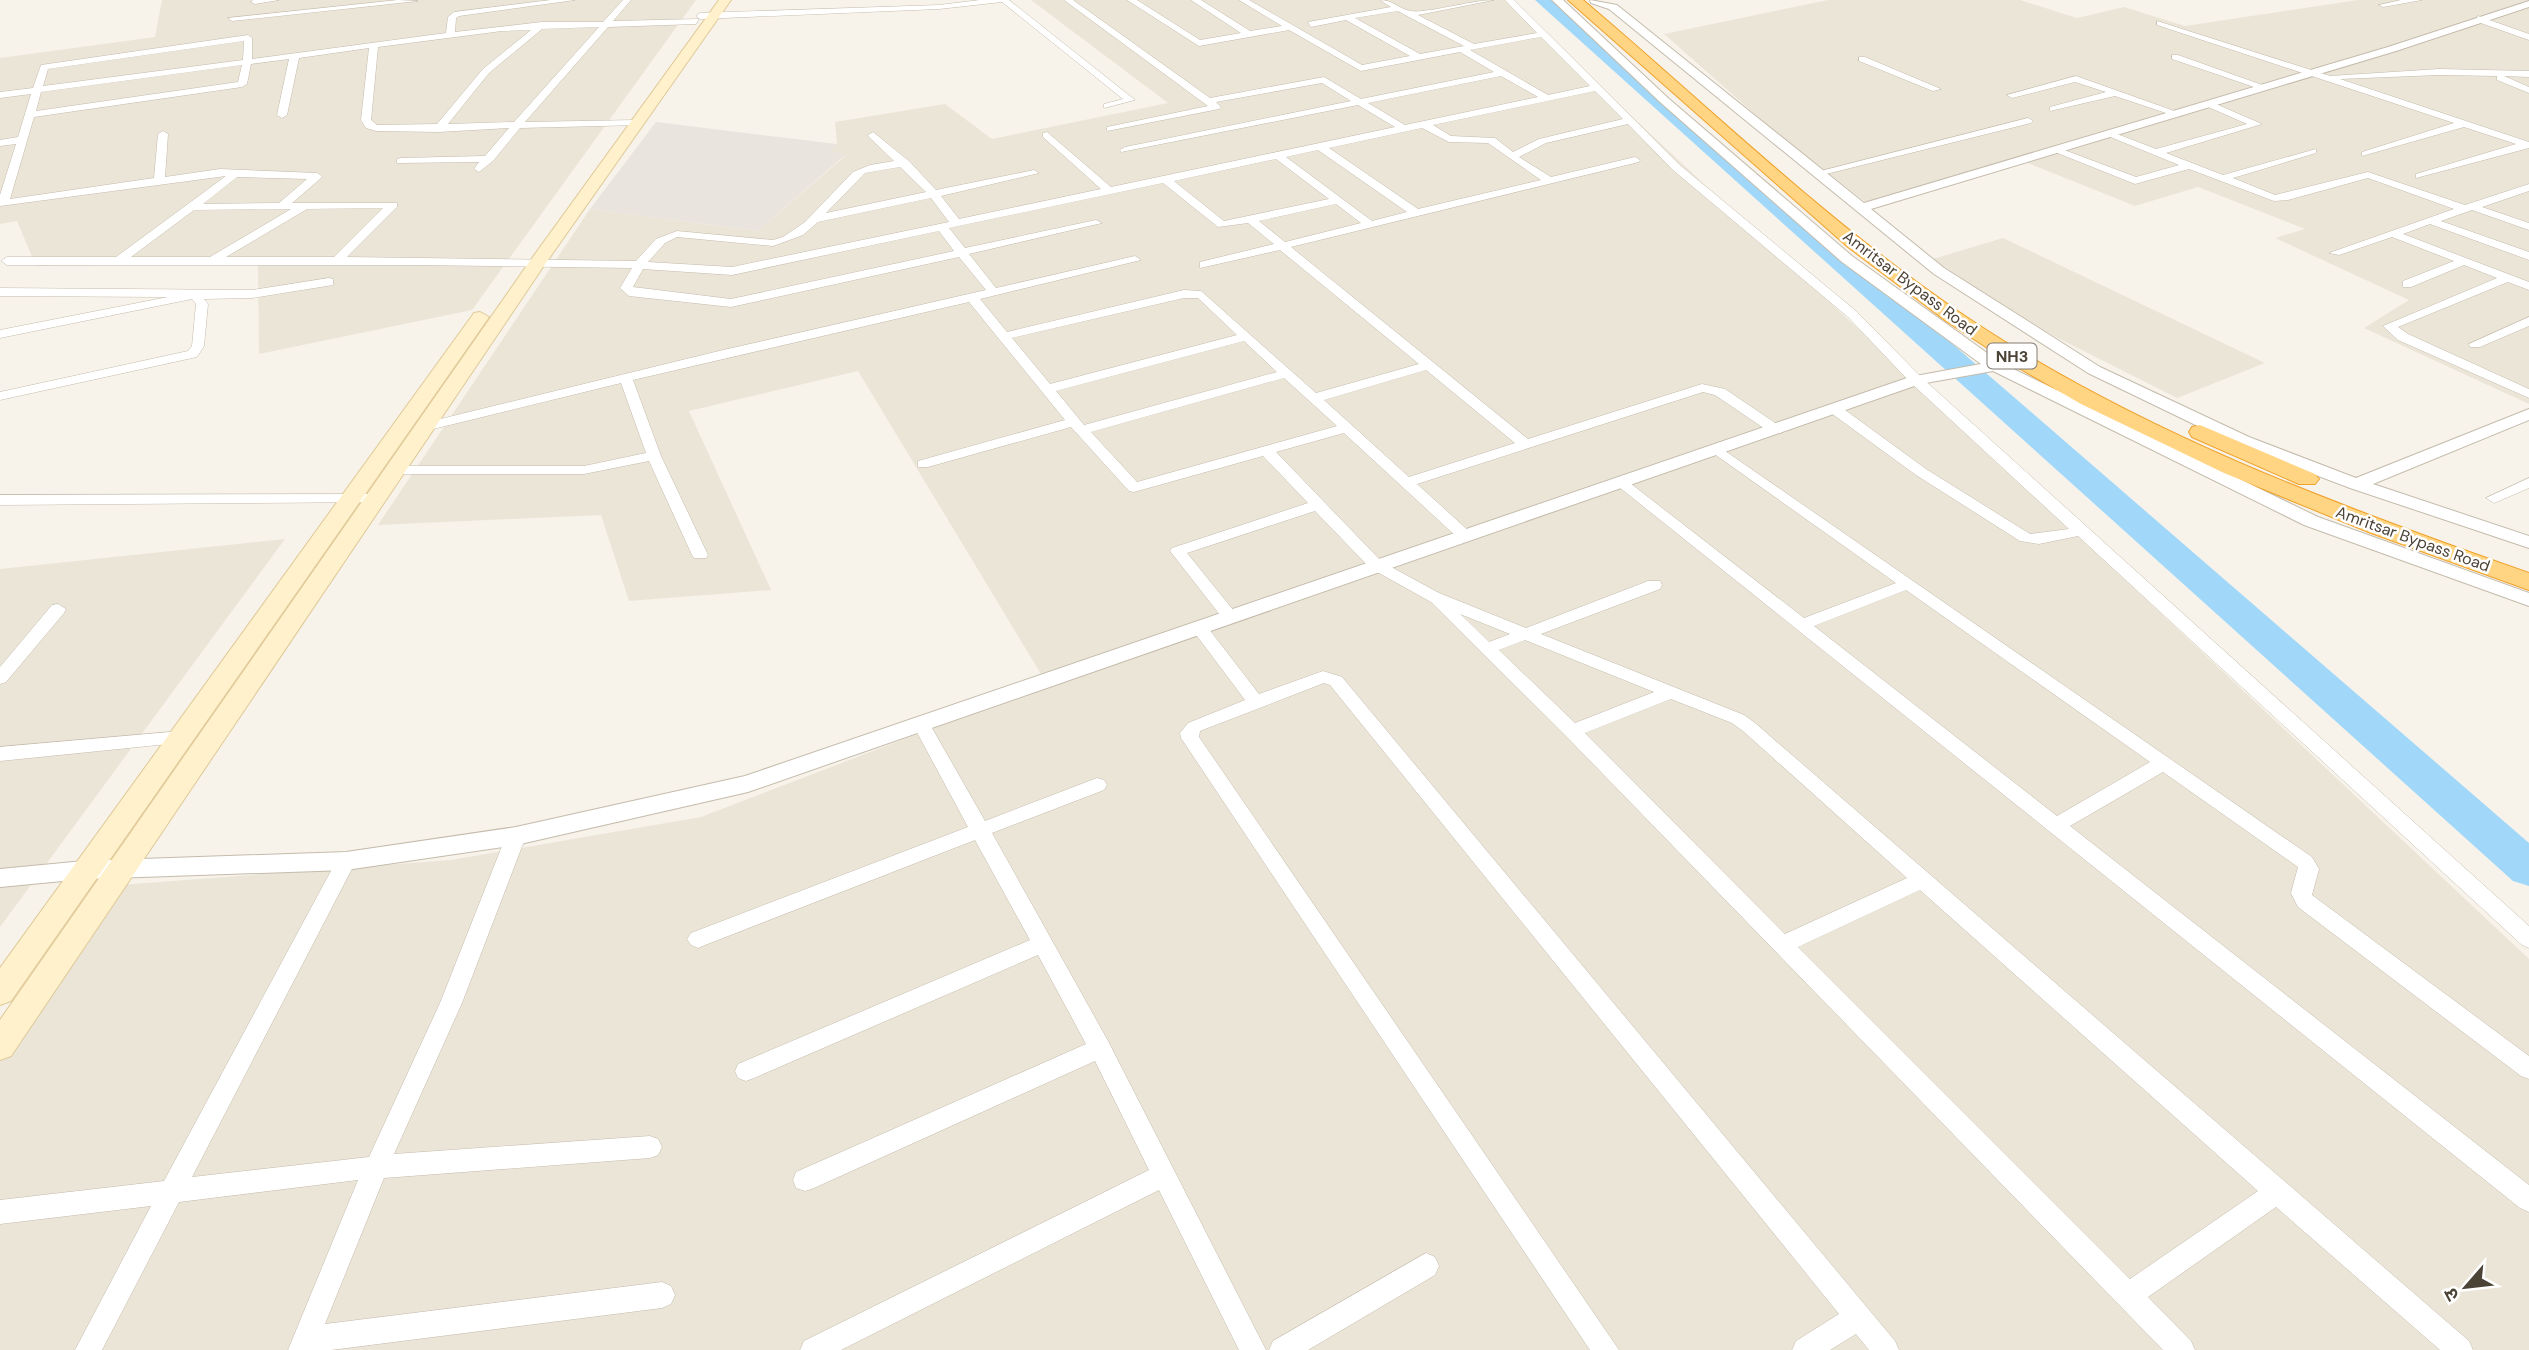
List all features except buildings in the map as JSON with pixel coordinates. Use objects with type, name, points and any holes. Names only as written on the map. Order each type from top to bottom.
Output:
[{"type":"highway","name":"Amritsar Bypass Road","points":[[1588,0],[1875,236],[2016,338],[2170,419],[2279,468],[2529,562]]},
{"type":"highway","name":"Amritsar Bypass Road","points":[[1588,0],[1837,228],[1952,317],[2012,356],[2084,397],[2256,480],[2529,582]]},
{"type":"main road","points":[[0,992],[84,870],[351,499],[527,265],[709,11]]},
{"type":"main road","points":[[0,1046],[425,427],[527,265]]},
{"type":"street","points":[[255,2],[275,0]]},
{"type":"street","points":[[308,10],[314,0]]},
{"type":"street","points":[[450,35],[452,17],[457,14],[571,0]]},
{"type":"street","points":[[479,169],[627,0]]},
{"type":"street","points":[[0,95],[248,60],[542,25],[606,23],[709,11],[939,7],[1003,0],[1130,100],[1107,106]]},
{"type":"street","points":[[1068,0],[1208,100],[1215,109],[1111,130]]},
{"type":"street","points":[[1131,0],[1195,42],[1290,27]]},
{"type":"street","points":[[1195,0],[1250,35]]},
{"type":"street","points":[[1243,0],[1356,67],[1369,68],[1544,34]]},
{"type":"street","points":[[1384,0],[1472,47]]},
{"type":"street","points":[[1410,14],[1490,0]]},
{"type":"street","points":[[1509,0],[1677,168],[1852,314],[1916,380],[2529,939]]},
{"type":"street","points":[[1557,0],[1664,100],[1847,259],[1991,367],[2311,521],[2529,600]]},
{"type":"street","points":[[1588,0],[1614,8],[1939,271],[2094,370],[2243,441],[2356,484],[2529,542]]},
{"type":"street","points":[[2383,5],[2418,0]]},
{"type":"street","points":[[232,18],[413,3]]},
{"type":"street","points":[[1862,208],[2309,72],[2392,50],[2529,4]]},
{"type":"street","points":[[1311,24],[1399,8]]},
{"type":"street","points":[[1348,18],[1420,58]]},
{"type":"street","points":[[2478,19],[2529,37]]},
{"type":"street","points":[[2160,23],[2528,144]]},
{"type":"street","points":[[438,129],[486,71],[542,25]]},
{"type":"street","points":[[30,115],[236,85],[244,82],[249,38],[56,63],[44,67],[2,203],[220,172],[317,176],[283,205]]},
{"type":"street","points":[[373,45],[366,120],[369,126],[398,130],[628,124]]},
{"type":"street","points":[[1461,49],[1548,99]]},
{"type":"street","points":[[282,116],[295,54]]},
{"type":"street","points":[[2175,57],[2263,86]]},
{"type":"street","points":[[1862,59],[1936,89]]},
{"type":"street","points":[[1125,150],[1501,72]]},
{"type":"street","points":[[2323,77],[2440,72],[2529,74]]},
{"type":"street","points":[[2487,73],[2529,90]]},
{"type":"street","points":[[2012,95],[2077,79],[2175,113]]},
{"type":"street","points":[[1208,100],[1320,80],[1329,81],[1406,130]]},
{"type":"street","points":[[7,261],[337,261],[639,265],[739,270],[1595,88]]},
{"type":"street","points":[[2053,109],[2118,92]]},
{"type":"street","points":[[2157,152],[2257,124],[2209,104]]},
{"type":"street","points":[[1512,157],[1543,141],[1629,121]]},
{"type":"street","points":[[1818,173],[2028,121]]},
{"type":"street","points":[[2366,154],[2465,123]]},
{"type":"street","points":[[1425,125],[1450,139],[1487,138],[1549,181]]},
{"type":"street","points":[[159,180],[163,134]]},
{"type":"street","points":[[2108,134],[2279,198],[2361,176],[2374,176],[2529,227]]},
{"type":"street","points":[[873,135],[905,163],[956,223]]},
{"type":"street","points":[[1047,135],[1108,191]]},
{"type":"street","points":[[0,143],[21,140]]},
{"type":"street","points":[[2420,176],[2528,144]]},
{"type":"street","points":[[1321,147],[1416,213]]},
{"type":"street","points":[[2054,150],[2136,181],[2192,165]]},
{"type":"street","points":[[2223,178],[2312,151]]},
{"type":"street","points":[[1279,156],[1370,225]]},
{"type":"street","points":[[401,161],[489,159]]},
{"type":"street","points":[[1204,265],[1635,160]]},
{"type":"street","points":[[905,163],[858,173],[814,220],[787,239],[773,243],[672,234],[664,238],[639,265],[626,288],[629,291],[726,303],[1096,223]]},
{"type":"street","points":[[814,220],[1034,173]]},
{"type":"street","points":[[119,261],[235,174]]},
{"type":"street","points":[[1165,180],[1219,224],[1228,226],[1337,201]]},
{"type":"street","points":[[2334,253],[2529,187]]},
{"type":"street","points":[[2512,193],[2529,199]]},
{"type":"street","points":[[212,261],[308,204]]},
{"type":"street","points":[[191,207],[393,205],[337,261]]},
{"type":"street","points":[[1251,220],[1526,445]]},
{"type":"street","points":[[2432,221],[2529,256]]},
{"type":"street","points":[[941,226],[994,293]]},
{"type":"street","points":[[2393,234],[2529,286]]},
{"type":"street","points":[[425,427],[1135,260]]},
{"type":"street","points":[[2407,284],[2464,261]]},
{"type":"street","points":[[2507,278],[2389,326],[2403,337],[2529,394]]},
{"type":"street","points":[[0,334],[195,296],[252,294],[329,282]]},
{"type":"street","points":[[0,292],[176,293],[195,296],[202,304],[198,346],[192,354],[2,397]]},
{"type":"street","points":[[1005,336],[1191,293],[1205,298],[1465,536]]},
{"type":"street","points":[[974,298],[1077,426],[1135,488],[1346,428]]},
{"type":"street","points":[[2475,344],[2529,321]]},
{"type":"street","points":[[1047,389],[1248,336]]},
{"type":"street","points":[[1314,398],[1429,365]]},
{"type":"street","points":[[0,878],[84,870],[346,861],[516,836],[748,784],[1377,565],[1836,410],[1916,380],[1991,367]]},
{"type":"street","points":[[923,464],[1287,373]]},
{"type":"street","points":[[625,378],[653,456],[700,555]]},
{"type":"street","points":[[1408,482],[1702,388],[1720,391],[1776,430]]},
{"type":"street","points":[[1836,410],[1921,472],[2026,538],[2039,539],[2081,531]]},
{"type":"street","points":[[2356,484],[2529,414]]},
{"type":"street","points":[[1718,450],[2305,862],[2309,869],[2301,893],[2305,901],[2529,1069]]},
{"type":"street","points":[[1267,452],[1377,565],[1433,597],[1744,722],[2460,1350]]},
{"type":"street","points":[[395,470],[584,470],[653,456]]},
{"type":"street","points":[[2494,498],[2529,482]]},
{"type":"street","points":[[1621,483],[2529,1200]]},
{"type":"street","points":[[0,500],[376,499]]},
{"type":"street","points":[[1230,616],[1178,551],[1317,505]]},
{"type":"street","points":[[1802,625],[1907,584]]},
{"type":"street","points":[[1486,649],[1654,585]]},
{"type":"street","points":[[1433,597],[1572,731],[2182,1350]]},
{"type":"street","points":[[0,678],[58,609]]},
{"type":"street","points":[[1199,628],[1256,702]]},
{"type":"street","points":[[1606,1350],[1190,738],[1189,733],[1194,727],[1323,677],[1336,681],[1886,1350]]},
{"type":"street","points":[[1572,731],[1672,692]]},
{"type":"street","points":[[922,725],[1100,1048],[1252,1350]]},
{"type":"street","points":[[0,754],[181,737]]},
{"type":"street","points":[[2056,826],[2162,764]]},
{"type":"street","points":[[698,939],[1097,786]]},
{"type":"street","points":[[303,1345],[376,1167],[451,1003],[516,836]]},
{"type":"street","points":[[88,1350],[346,861]]},
{"type":"street","points":[[1782,945],[1922,880]]},
{"type":"street","points":[[746,1071],[1042,944]]},
{"type":"street","points":[[805,1180],[1100,1048]]},
{"type":"street","points":[[0,1212],[376,1167],[650,1147]]},
{"type":"street","points":[[813,1350],[1164,1176]]},
{"type":"street","points":[[2127,1296],[2277,1192]]},
{"type":"street","points":[[1282,1350],[1426,1266]]},
{"type":"street","points":[[303,1345],[662,1295]]},
{"type":"street","points":[[1805,1350],[1858,1317]]},
{"type":"shaded area","points":[[162,0],[696,0],[472,310],[259,354],[258,263],[36,266],[17,221],[0,224],[0,58],[155,37]]},
{"type":"shaded area","points":[[1031,0],[1508,0],[2529,959],[2529,1350],[0,1350],[0,1057],[119,885],[451,860],[701,817],[1047,684],[858,371],[689,411],[771,590],[629,601],[601,515],[378,525],[590,209],[758,231],[845,156],[830,151],[837,144],[835,122],[945,104],[992,139],[1168,103]]},
{"type":"shaded area","points":[[1828,0],[2020,0],[2077,18],[2124,7],[2185,26],[2358,0],[2529,0],[2529,404],[2364,328],[2409,300],[2275,238],[2305,229],[2198,187],[2135,206],[2015,158],[1867,203],[1774,131],[1664,34]]},
{"type":"shaded area","points":[[656,122],[837,144],[831,151],[845,155],[758,231],[590,209]]},
{"type":"shaded area","points":[[2003,238],[2265,363],[2177,398],[2024,321],[1933,259]]},
{"type":"shaded area","points":[[285,539],[0,927],[0,569]]},
{"type":"waterway","points":[[1544,0],[2529,869]]}]
